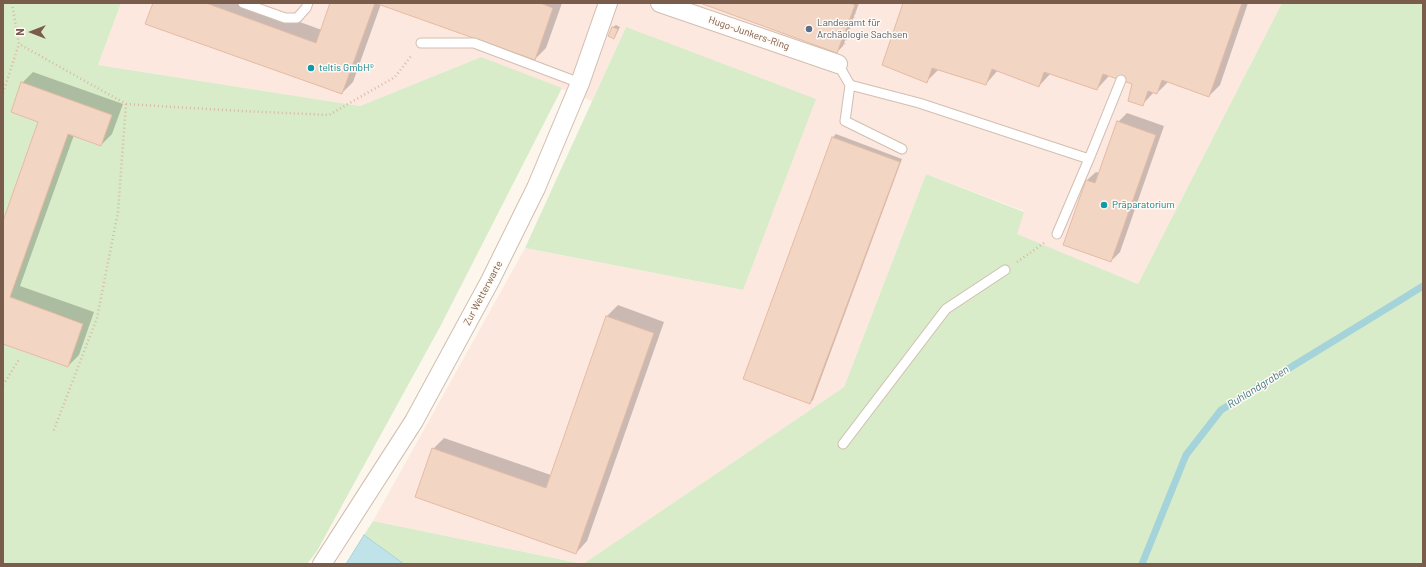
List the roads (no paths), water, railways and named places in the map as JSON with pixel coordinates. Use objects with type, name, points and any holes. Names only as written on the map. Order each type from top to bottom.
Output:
[{"type":"street","name":"Zur Wetterwarte","points":[[322,564],[414,421],[490,281],[536,188],[580,83],[608,3]]},
{"type":"street","name":"Hugo-Junkers-Ring","points":[[660,3],[838,64]]},
{"type":"lane","points":[[243,3],[285,18],[297,18],[306,8],[308,3]]},
{"type":"lane","points":[[421,43],[474,43],[580,83]]},
{"type":"lane","points":[[838,64],[850,85],[845,121],[902,149]]},
{"type":"lane","points":[[1057,234],[1121,80]]},
{"type":"lane","points":[[850,85],[919,103],[1089,160]]},
{"type":"lane","points":[[843,444],[946,309],[1005,270]]},
{"type":"water","points":[[364,535],[404,564],[346,564]]},
{"type":"waterway","name":"Ruhlandgraben","points":[[1142,564],[1186,455],[1221,410],[1423,286]]},
{"type":"place","name":"Landesamt für Archäologie Sachsen","points":[[809,29]]},
{"type":"place","name":"teltis GmbH®","points":[[311,68]]},
{"type":"place","name":"Präparatorium","points":[[1104,205]]}]
